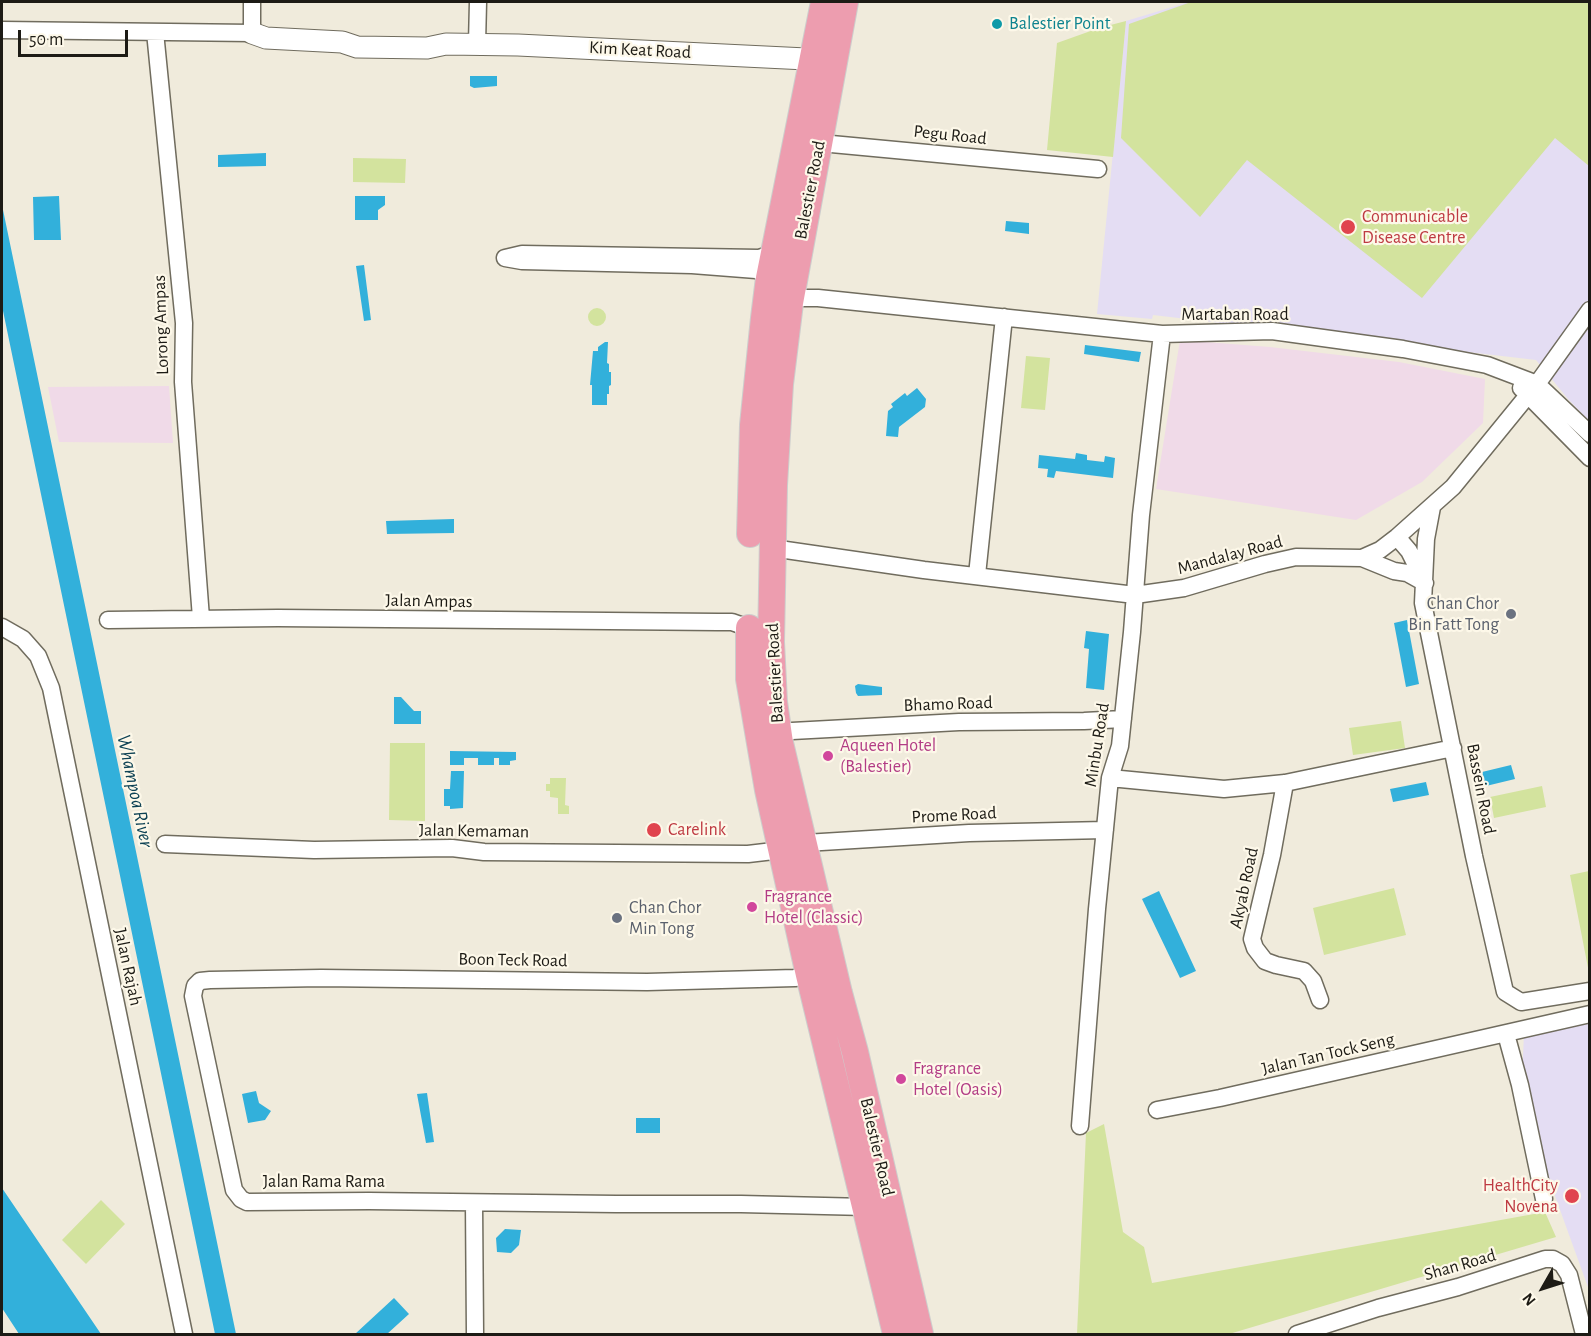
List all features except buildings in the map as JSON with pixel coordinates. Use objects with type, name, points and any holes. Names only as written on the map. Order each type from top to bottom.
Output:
[{"type":"main road","name":"Balestier Road","points":[[825,2],[823,60],[808,141],[777,419],[771,642],[774,702],[809,975],[896,1335]]},
{"type":"main road","name":"Balestier Road","points":[[823,60],[845,2]]},
{"type":"main road","name":"Balestier Road","points":[[750,534],[753,425],[769,278],[774,253],[808,141]]},
{"type":"main road","name":"Balestier Road","points":[[749,628],[748,680],[755,726],[829,951],[855,1052],[920,1335]]},
{"type":"street","points":[[252,2],[252,33]]},
{"type":"street","points":[[477,44],[478,2]]},
{"type":"street","name":"Kim Keat Road","points":[[2,30],[252,33],[266,38],[342,42],[356,35],[427,38],[446,44],[823,60]]},
{"type":"street","name":"Lorong Ampas","points":[[154,32],[184,323],[183,382],[201,618]]},
{"type":"street","name":"Pegu Road","points":[[808,141],[1098,169]]},
{"type":"street","name":"Balestier Road","points":[[769,278],[756,270],[692,265],[522,261],[505,258],[522,254],[759,258],[774,253]]},
{"type":"street","name":"Martaban Road","points":[[790,303],[807,297],[1162,334],[1272,331],[1403,348],[1500,369],[1533,390]]},
{"type":"street","name":"Mandalay Road","points":[[772,548],[1135,595],[1184,588],[1296,557],[1362,558],[1380,550],[1454,488],[1533,390],[1590,310]]},
{"type":"street","points":[[977,575],[1004,317]]},
{"type":"street","name":"Minbu Road","points":[[1080,1126],[1110,778],[1120,746],[1141,515],[1162,334]]},
{"type":"street","points":[[1533,390],[1590,434]]},
{"type":"street","points":[[1533,390],[1590,458]]},
{"type":"street","name":"Bassein Road","points":[[1432,507],[1426,538],[1423,603],[1474,856],[1505,992],[1521,1002],[1590,991]]},
{"type":"street","name":"Bassein Road","points":[[1397,537],[1409,551],[1425,582]]},
{"type":"street","points":[[1362,558],[1394,571],[1407,573],[1425,582]]},
{"type":"street","name":"Jalan Ampas","points":[[108,620],[201,618],[732,622],[749,628]]},
{"type":"street","name":"Jalan Rajah","points":[[2,627],[23,639],[38,656],[51,688],[184,1335]]},
{"type":"street","name":"Bhamo Road","points":[[780,743],[785,734],[792,731],[959,722],[1123,719]]},
{"type":"street","points":[[1110,778],[1224,789],[1285,783],[1453,748]]},
{"type":"street","name":"Akyab Road","points":[[1285,783],[1272,855],[1252,939],[1255,948],[1265,961],[1304,971],[1313,981],[1320,1000]]},
{"type":"street","name":"Prome Road","points":[[794,847],[969,833],[1105,830]]},
{"type":"street","name":"Jalan Kemaman","points":[[165,843],[314,850],[452,848],[484,852],[748,854],[794,847]]},
{"type":"street","points":[[809,975],[820,971],[829,951]]},
{"type":"street","name":"Boon Teck Road","points":[[194,996],[195,986],[200,981],[210,980],[478,979],[647,982],[795,978],[809,975]]},
{"type":"street","name":"Jalan Rama Rama","points":[[194,996],[234,1190],[241,1199],[247,1202],[741,1203],[866,1207]]},
{"type":"street","name":"Jalan Tan Tock Seng","points":[[1157,1110],[1590,1014]]},
{"type":"street","points":[[1506,1034],[1520,1085],[1544,1199]]},
{"type":"street","points":[[474,1203],[475,1335]]},
{"type":"street","name":"Shan Road","points":[[1298,1335],[1378,1308],[1458,1287],[1545,1259],[1553,1259],[1562,1264],[1569,1275],[1584,1335]]},
{"type":"shaded area","name":"Communicable Disease Centre","points":[[1189,2],[1589,2],[1589,421],[1536,360],[1153,315],[1152,319],[1097,314],[1126,21]]},
{"type":"shaded area","points":[[1180,340],[1270,347],[1399,362],[1485,379],[1483,423],[1422,482],[1356,520],[1156,489]]},
{"type":"shaded area","points":[[169,386],[173,443],[59,442],[48,387]]},
{"type":"shaded area","name":"HealthCity Novena","points":[[1589,1018],[1589,1290],[1521,1102],[1524,1033]]},
{"type":"green space","points":[[1191,2],[1589,2],[1589,166],[1555,138],[1422,298],[1247,160],[1200,217],[1121,138],[1129,24]]},
{"type":"green space","points":[[1126,21],[1113,157],[1047,150],[1057,43]]},
{"type":"green space","points":[[353,158],[406,159],[405,183],[353,182]]},
{"type":"green space","points":[[593,308],[601,308],[606,313],[604,324],[593,326],[588,321],[588,313]]},
{"type":"green space","points":[[1026,356],[1050,358],[1045,410],[1021,408]]},
{"type":"green space","points":[[1401,721],[1405,748],[1353,755],[1349,728]]},
{"type":"green space","points":[[390,743],[425,743],[425,821],[389,820]]},
{"type":"green space","points":[[550,778],[566,778],[565,805],[569,806],[569,814],[558,814],[558,798],[550,797],[550,791],[546,791],[546,784],[550,784]]},
{"type":"green space","points":[[1542,786],[1546,807],[1494,818],[1490,797]]},
{"type":"green space","points":[[1589,871],[1590,973],[1570,875]]},
{"type":"green space","points":[[1394,888],[1406,935],[1324,955],[1313,908]]},
{"type":"green space","points":[[1104,1124],[1123,1232],[1144,1247],[1152,1283],[1545,1212],[1556,1237],[1229,1334],[1077,1334],[1086,1133]]},
{"type":"green space","points":[[101,1200],[125,1224],[86,1264],[62,1240]]},
{"type":"water","points":[[470,76],[497,76],[497,86],[474,88],[470,86]]},
{"type":"water","points":[[266,153],[266,166],[218,167],[218,155]]},
{"type":"water","points":[[59,196],[61,240],[34,240],[33,197]]},
{"type":"water","points":[[355,196],[385,196],[385,205],[378,210],[378,220],[355,220]]},
{"type":"water","name":"Whampoa River","points":[[2,205],[236,1334],[215,1334],[2,306]]},
{"type":"water","points":[[1006,221],[1029,223],[1029,234],[1005,231]]},
{"type":"water","points":[[364,265],[371,320],[364,321],[356,266]]},
{"type":"water","points":[[608,342],[607,363],[609,372],[611,372],[607,405],[592,405],[592,385],[590,385],[593,351],[598,351],[598,347]]},
{"type":"water","points":[[1085,345],[1141,352],[1139,362],[1084,354]]},
{"type":"water","points":[[917,388],[926,399],[925,407],[899,427],[898,437],[886,436],[888,411],[893,407],[891,404],[905,393],[907,396]]},
{"type":"water","points":[[1076,453],[1087,455],[1087,460],[1104,462],[1105,456],[1115,458],[1113,478],[1056,471],[1054,478],[1047,477],[1048,469],[1038,468],[1039,455],[1075,459]]},
{"type":"water","points":[[454,519],[454,533],[387,534],[386,521]]},
{"type":"water","points":[[1407,620],[1419,684],[1406,687],[1394,623]]},
{"type":"water","points":[[1086,631],[1109,634],[1104,690],[1086,688],[1089,649],[1084,648]]},
{"type":"water","points":[[858,684],[882,687],[882,695],[858,696],[855,686]]},
{"type":"water","points":[[394,697],[401,697],[414,711],[421,711],[421,724],[394,724]]},
{"type":"water","points":[[450,751],[516,752],[516,760],[510,761],[510,765],[499,765],[499,758],[494,758],[494,765],[478,765],[478,758],[464,758],[464,765],[450,765]]},
{"type":"water","points":[[1511,765],[1515,779],[1486,786],[1482,772]]},
{"type":"water","points":[[451,771],[464,771],[463,808],[450,809],[450,806],[444,806],[444,789],[450,789]]},
{"type":"water","points":[[1426,782],[1429,795],[1393,802],[1390,789]]},
{"type":"water","points":[[1159,891],[1196,971],[1180,978],[1142,899]]},
{"type":"water","points":[[256,1091],[259,1103],[271,1111],[265,1120],[248,1123],[242,1094]]},
{"type":"water","points":[[427,1093],[434,1142],[426,1143],[417,1094]]},
{"type":"water","points":[[636,1118],[660,1118],[660,1133],[636,1133]]},
{"type":"water","points":[[2,1188],[101,1334],[19,1334],[2,1308]]},
{"type":"water","points":[[505,1229],[521,1230],[519,1245],[511,1253],[497,1252],[496,1238]]},
{"type":"water","points":[[394,1298],[409,1314],[387,1334],[355,1334]]},
{"type":"place","name":"Balestier Point","points":[[997,24]]},
{"type":"place","name":"Communicable Disease Centre","points":[[1348,227]]},
{"type":"place","name":"Chan Chor Bin Fatt Tong","points":[[1511,614]]},
{"type":"place","name":"Aqueen Hotel (Balestier)","points":[[828,756]]},
{"type":"place","name":"Carelink","points":[[654,830]]},
{"type":"place","name":"Fragrance Hotel (Classic)","points":[[752,907]]},
{"type":"place","name":"Chan Chor Min Tong","points":[[617,918]]},
{"type":"place","name":"Fragrance Hotel (Oasis)","points":[[901,1079]]},
{"type":"place","name":"HealthCity Novena","points":[[1572,1196]]}]
